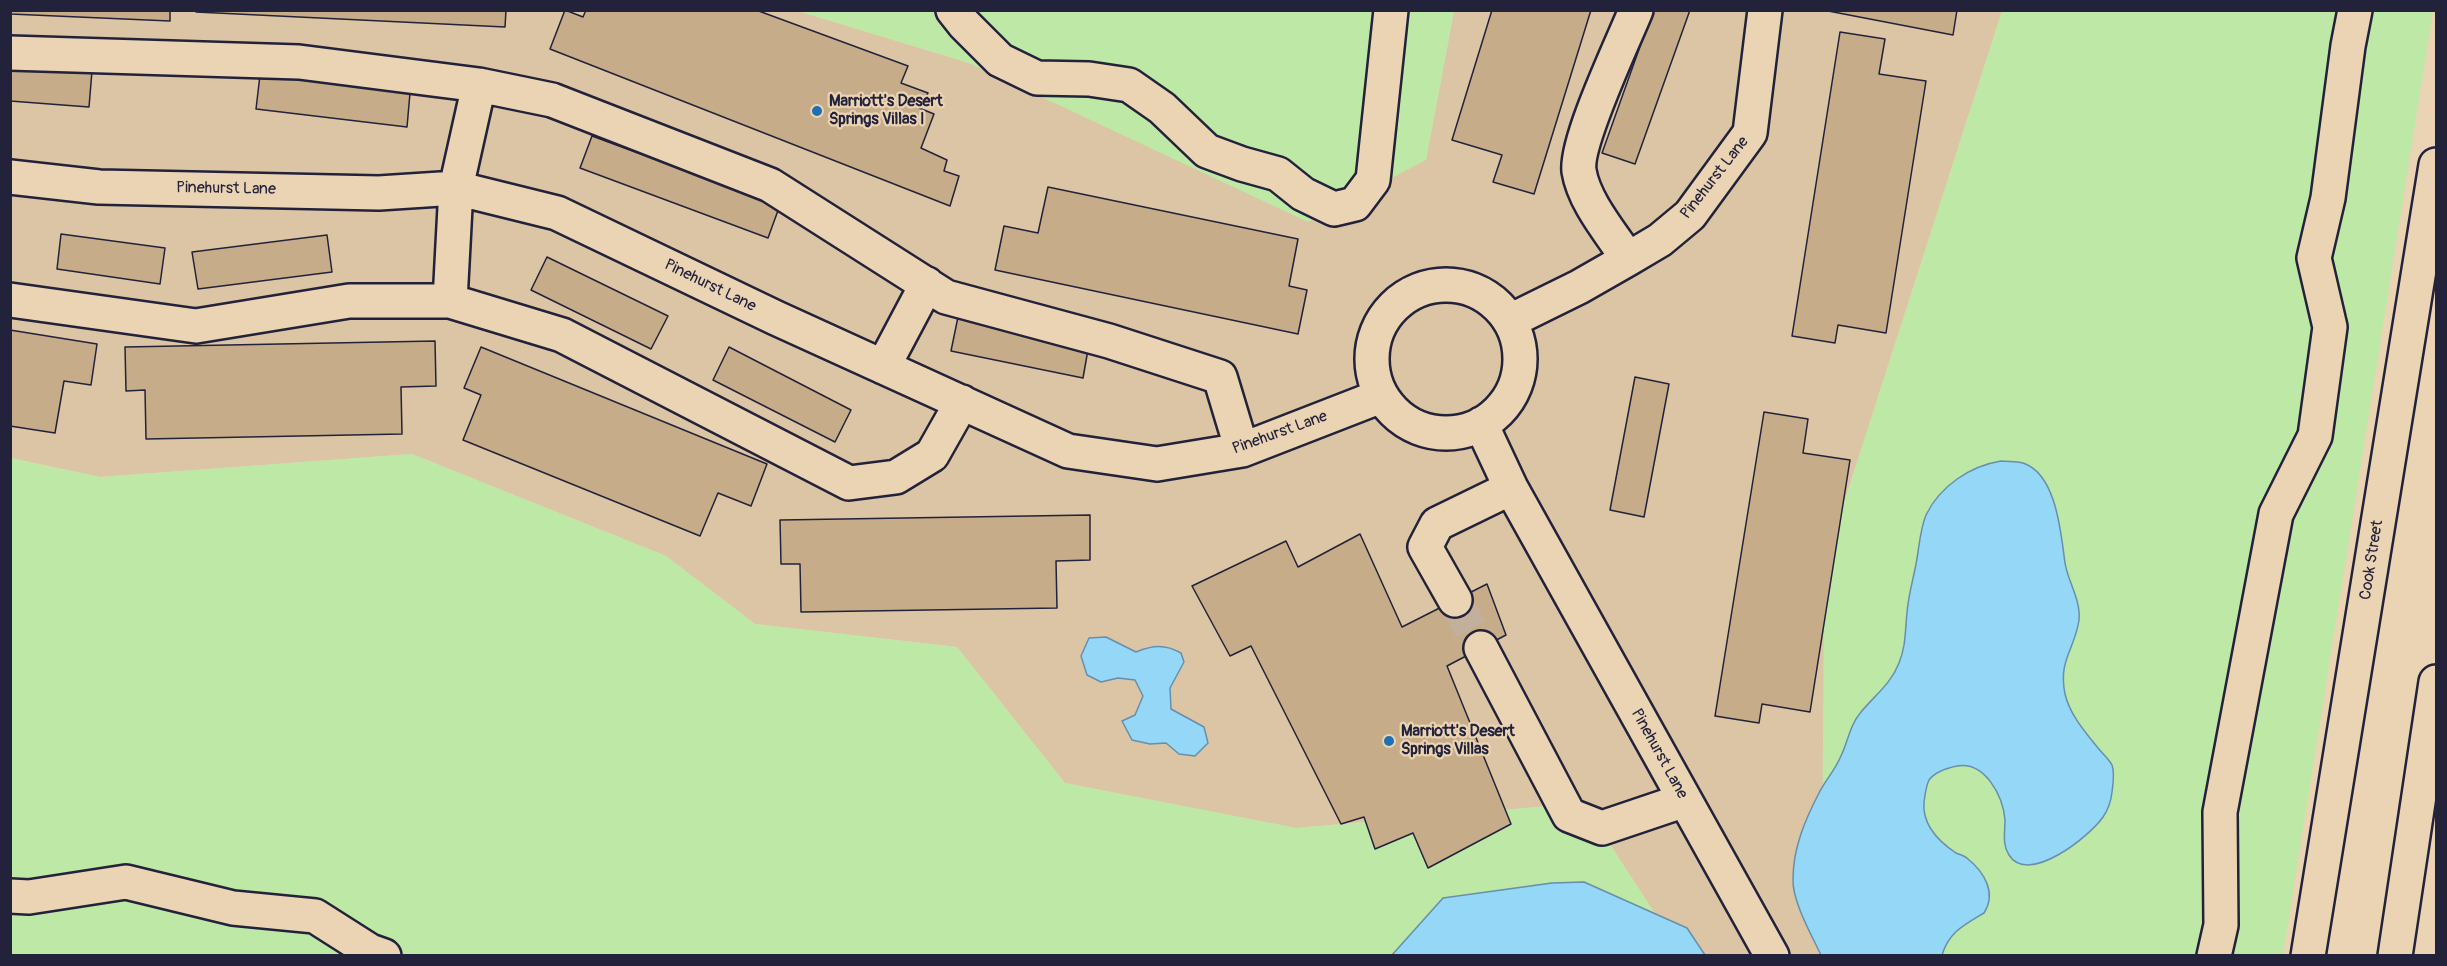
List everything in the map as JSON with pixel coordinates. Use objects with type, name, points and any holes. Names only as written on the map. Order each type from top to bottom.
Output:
[{"type":"street","points":[[953,10],[1000,60],[1037,78],[1089,79],[1129,85],[1162,108],[1207,151],[1278,174],[1303,195],[1334,209],[1355,204],[1373,180],[1391,10]]},
{"type":"street","points":[[1628,259],[1588,196],[1579,170],[1582,142],[1636,10]]},
{"type":"street","name":"Pinehurst Lane","points":[[1510,321],[1579,287],[1628,259],[1660,240],[1690,215],[1750,133],[1766,10]]},
{"type":"street","points":[[2214,956],[2221,925],[2220,812],[2276,514],[2315,436],[2330,327],[2314,258],[2328,198],[2355,10]]},
{"type":"street","points":[[10,53],[299,62],[479,85],[552,100],[770,185],[946,297],[1110,341],[1220,377],[1242,450]]},
{"type":"street","points":[[450,301],[456,188],[479,85]]},
{"type":"street","name":"Cook Street","points":[[2308,956],[2436,165]]},
{"type":"street","name":"Pinehurst Lane","points":[[10,177],[111,187],[379,193],[456,188],[557,213],[883,367],[1068,451],[1157,464],[1242,450],[1381,396]]},
{"type":"street","points":[[883,367],[927,284]]},
{"type":"street","points":[[1453,285],[1476,291],[1495,303],[1510,321],[1519,343],[1520,367],[1514,390],[1500,410],[1481,424],[1459,432],[1437,432],[1414,426],[1396,414],[1381,396],[1373,374],[1371,351],[1377,328],[1390,309],[1408,294],[1430,286],[1453,285]]},
{"type":"street","points":[[10,300],[196,326],[349,301],[450,301],[562,335],[849,483],[896,477],[932,455],[962,402]]},
{"type":"street","name":"Pinehurst Lane","points":[[1481,424],[1511,488],[1772,956]]},
{"type":"street","points":[[1455,600],[1425,547],[1437,524],[1511,488]]},
{"type":"street","points":[[1481,648],[1569,815],[1602,828],[1685,800]]},
{"type":"street","points":[[2395,956],[2436,682]]},
{"type":"street","points":[[10,897],[29,897],[126,882],[233,908],[315,916],[370,951],[384,956]]},
{"type":"shaded area","points":[[11,11],[798,11],[969,63],[1426,160],[1454,11],[2002,11],[1824,565],[1848,955],[1682,955],[1583,803],[1296,828],[1065,783],[957,647],[755,624],[666,556],[412,454],[100,477],[11,458]]},
{"type":"green space","points":[[798,11],[1454,11],[1426,160],[1308,222],[969,63]]},
{"type":"green space","points":[[2002,11],[2433,11],[2283,955],[1848,955],[1822,919],[1824,565]]},
{"type":"green space","points":[[412,454],[666,556],[755,624],[957,647],[1065,783],[1296,828],[1583,803],[1682,955],[11,955],[10,458],[100,477]]},
{"type":"water","points":[[2001,461],[2023,463],[2034,469],[2043,479],[2055,507],[2067,570],[2079,613],[2077,630],[2065,663],[2063,682],[2065,694],[2078,723],[2112,765],[2114,778],[2109,805],[2096,825],[2073,846],[2044,862],[2030,865],[2018,863],[2009,855],[2005,847],[2004,811],[1991,782],[1976,769],[1967,766],[1945,769],[1932,777],[1927,785],[1924,802],[1926,818],[1937,837],[1974,864],[1984,877],[1989,898],[1984,913],[1953,935],[1942,955],[1821,955],[1803,918],[1794,888],[1795,856],[1801,834],[1819,793],[1843,752],[1857,717],[1887,683],[1899,663],[1904,644],[1909,595],[1926,515],[1939,495],[1957,479],[1978,467]]},
{"type":"water","points":[[1106,637],[1136,652],[1159,647],[1170,648],[1181,653],[1184,662],[1170,688],[1171,709],[1204,727],[1208,743],[1195,756],[1179,754],[1166,743],[1150,744],[1132,740],[1122,721],[1135,715],[1143,696],[1135,680],[1118,678],[1101,682],[1087,675],[1081,656],[1089,638]]},
{"type":"water","points":[[1584,882],[1687,928],[1705,955],[1392,955],[1443,898],[1552,883]]},
{"type":"building","points":[[10,10],[170,10],[170,21],[10,14]]},
{"type":"building","points":[[196,10],[506,10],[505,27],[196,12]]},
{"type":"building","name":"Marriott's Desert Springs Villas I","points":[[565,10],[583,17],[586,10],[756,10],[908,66],[901,83],[928,93],[919,108],[934,114],[921,148],[947,160],[944,171],[959,176],[950,206],[550,49]]},
{"type":"building","points":[[1492,10],[1591,10],[1534,194],[1493,182],[1502,155],[1452,140]]},
{"type":"building","points":[[1653,10],[1690,10],[1635,164],[1602,153]]},
{"type":"building","points":[[1823,10],[1957,10],[1953,35]]},
{"type":"building","points":[[1840,32],[1885,39],[1879,74],[1926,81],[1886,333],[1838,325],[1835,343],[1792,336]]},
{"type":"building","points":[[10,66],[92,71],[89,107],[10,101]]},
{"type":"building","points":[[260,75],[410,93],[407,127],[256,109]]},
{"type":"building","points":[[592,136],[780,205],[768,238],[580,168]]},
{"type":"building","points":[[1048,187],[1298,239],[1289,286],[1307,290],[1298,334],[995,270],[1004,226],[1038,233]]},
{"type":"building","points":[[61,234],[165,248],[160,284],[57,269]]},
{"type":"building","points":[[327,235],[332,272],[198,289],[192,252]]},
{"type":"building","points":[[547,257],[668,316],[651,349],[531,290]]},
{"type":"building","points":[[958,317],[1089,344],[1083,378],[951,351]]},
{"type":"building","points":[[10,330],[97,344],[91,385],[64,381],[55,433],[10,426]]},
{"type":"building","points":[[435,341],[436,386],[401,387],[402,434],[146,439],[145,390],[126,391],[125,347]]},
{"type":"building","points":[[481,347],[767,464],[751,506],[718,493],[700,536],[463,440],[481,395],[464,388]]},
{"type":"building","points":[[729,347],[851,410],[835,442],[713,380]]},
{"type":"building","points":[[1635,377],[1669,384],[1644,517],[1610,510]]},
{"type":"building","points":[[1764,412],[1808,419],[1803,453],[1850,460],[1810,712],[1762,704],[1759,723],[1715,716]]},
{"type":"building","points":[[1090,515],[1090,560],[1056,561],[1057,608],[801,612],[800,564],[781,564],[780,520]]},
{"type":"building","name":"Marriott's Desert Springs Villas","points":[[1360,534],[1402,627],[1487,584],[1506,635],[1447,666],[1511,824],[1428,868],[1413,833],[1375,849],[1364,817],[1341,824],[1251,646],[1230,656],[1192,586],[1286,541],[1298,567]]},
{"type":"tunnel","points":[[1455,600],[1481,648]]},
{"type":"place","name":"Marriott's Desert Springs Villas I","points":[[817,111]]},
{"type":"place","name":"Marriott's Desert Springs Villas","points":[[1389,741]]}]
